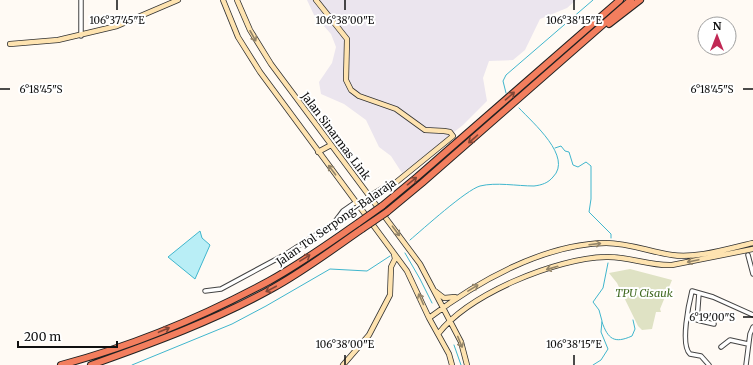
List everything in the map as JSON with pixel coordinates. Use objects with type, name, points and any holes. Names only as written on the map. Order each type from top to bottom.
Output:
[{"type":"highway","points":[[599,19],[617,0]]},
{"type":"highway","name":"Jalan Tol Serpong–Balaraja","points":[[61,365],[84,359],[149,336],[206,312],[269,281],[382,206],[620,0]]},
{"type":"highway","name":"Jalan Tol Serpong–Balaraja","points":[[91,365],[181,331],[273,288],[362,229],[387,212],[422,184],[631,0]]},
{"type":"highway","points":[[576,48],[640,0]]},
{"type":"street","points":[[81,0],[81,36]]},
{"type":"street","points":[[10,44],[58,40],[81,36],[117,26],[178,0]]},
{"type":"street","name":"Jalan Sinarmas Link","points":[[222,0],[247,53],[318,152],[394,253],[415,285],[438,334]]},
{"type":"street","name":"Jalan Sinarmas Link","points":[[237,0],[259,46],[330,145],[420,264],[448,320],[461,342],[467,365]]},
{"type":"street","points":[[316,0],[347,39],[346,80],[351,90],[359,96],[396,109],[425,130],[450,132],[453,136],[394,184],[370,196]]},
{"type":"street","points":[[318,152],[330,145]]},
{"type":"street","points":[[205,291],[221,289],[286,254],[334,223],[343,211],[356,202]]},
{"type":"street","points":[[430,318],[462,295],[498,274],[543,256],[588,245],[606,243],[620,244],[684,256],[753,243]]},
{"type":"street","points":[[730,247],[732,253]]},
{"type":"street","points":[[452,365],[449,354],[438,334],[448,320],[504,286],[540,271],[570,263],[606,257],[659,266],[672,265],[753,249]]},
{"type":"street","points":[[748,255],[753,249]]},
{"type":"street","points":[[742,251],[748,255],[753,274]]},
{"type":"street","points":[[343,365],[369,335],[390,295],[391,267],[395,259],[394,253]]},
{"type":"street","points":[[433,288],[444,298],[451,299],[462,295]]},
{"type":"street","points":[[709,365],[701,356],[690,354],[686,348],[686,325],[692,291],[753,315]]},
{"type":"street","points":[[699,293],[696,319],[714,324]]},
{"type":"street","points":[[746,365],[748,344],[753,328]]},
{"type":"street","points":[[721,347],[730,340],[748,344]]},
{"type":"shaded area","points":[[307,0],[576,0],[567,8],[540,19],[525,50],[513,60],[489,61],[483,78],[487,101],[463,125],[402,173],[391,156],[379,147],[366,120],[344,104],[321,94],[319,82],[332,63],[336,47],[331,34],[314,15]]},
{"type":"green space","name":"TPU Cisauk","points":[[630,269],[672,280],[660,309],[661,312],[656,312],[652,329],[642,330],[638,326],[617,283],[609,273]]},
{"type":"water","points":[[200,231],[202,238],[210,245],[195,279],[168,257]]},
{"type":"waterway","points":[[506,93],[503,81],[506,75],[593,0]]},
{"type":"waterway","points":[[410,240],[455,202],[480,186],[500,184],[534,186],[545,183],[553,177],[558,169],[558,160],[555,150],[541,131],[519,108]]},
{"type":"waterway","points":[[555,148],[561,146],[565,151],[569,152],[573,165],[578,167],[586,162],[591,166],[591,199],[589,212],[611,234],[611,238]]},
{"type":"waterway","points":[[405,253],[432,303]]},
{"type":"waterway","points":[[132,365],[232,324],[330,269],[367,271],[390,256]]},
{"type":"waterway","points":[[593,365],[601,360],[608,349],[601,332],[602,321],[599,310],[593,302],[603,288],[608,263]]},
{"type":"waterway","points":[[602,322],[609,336],[616,340],[621,340],[632,336],[635,329],[633,320]]},
{"type":"waterway","points":[[454,345],[461,365]]}]
